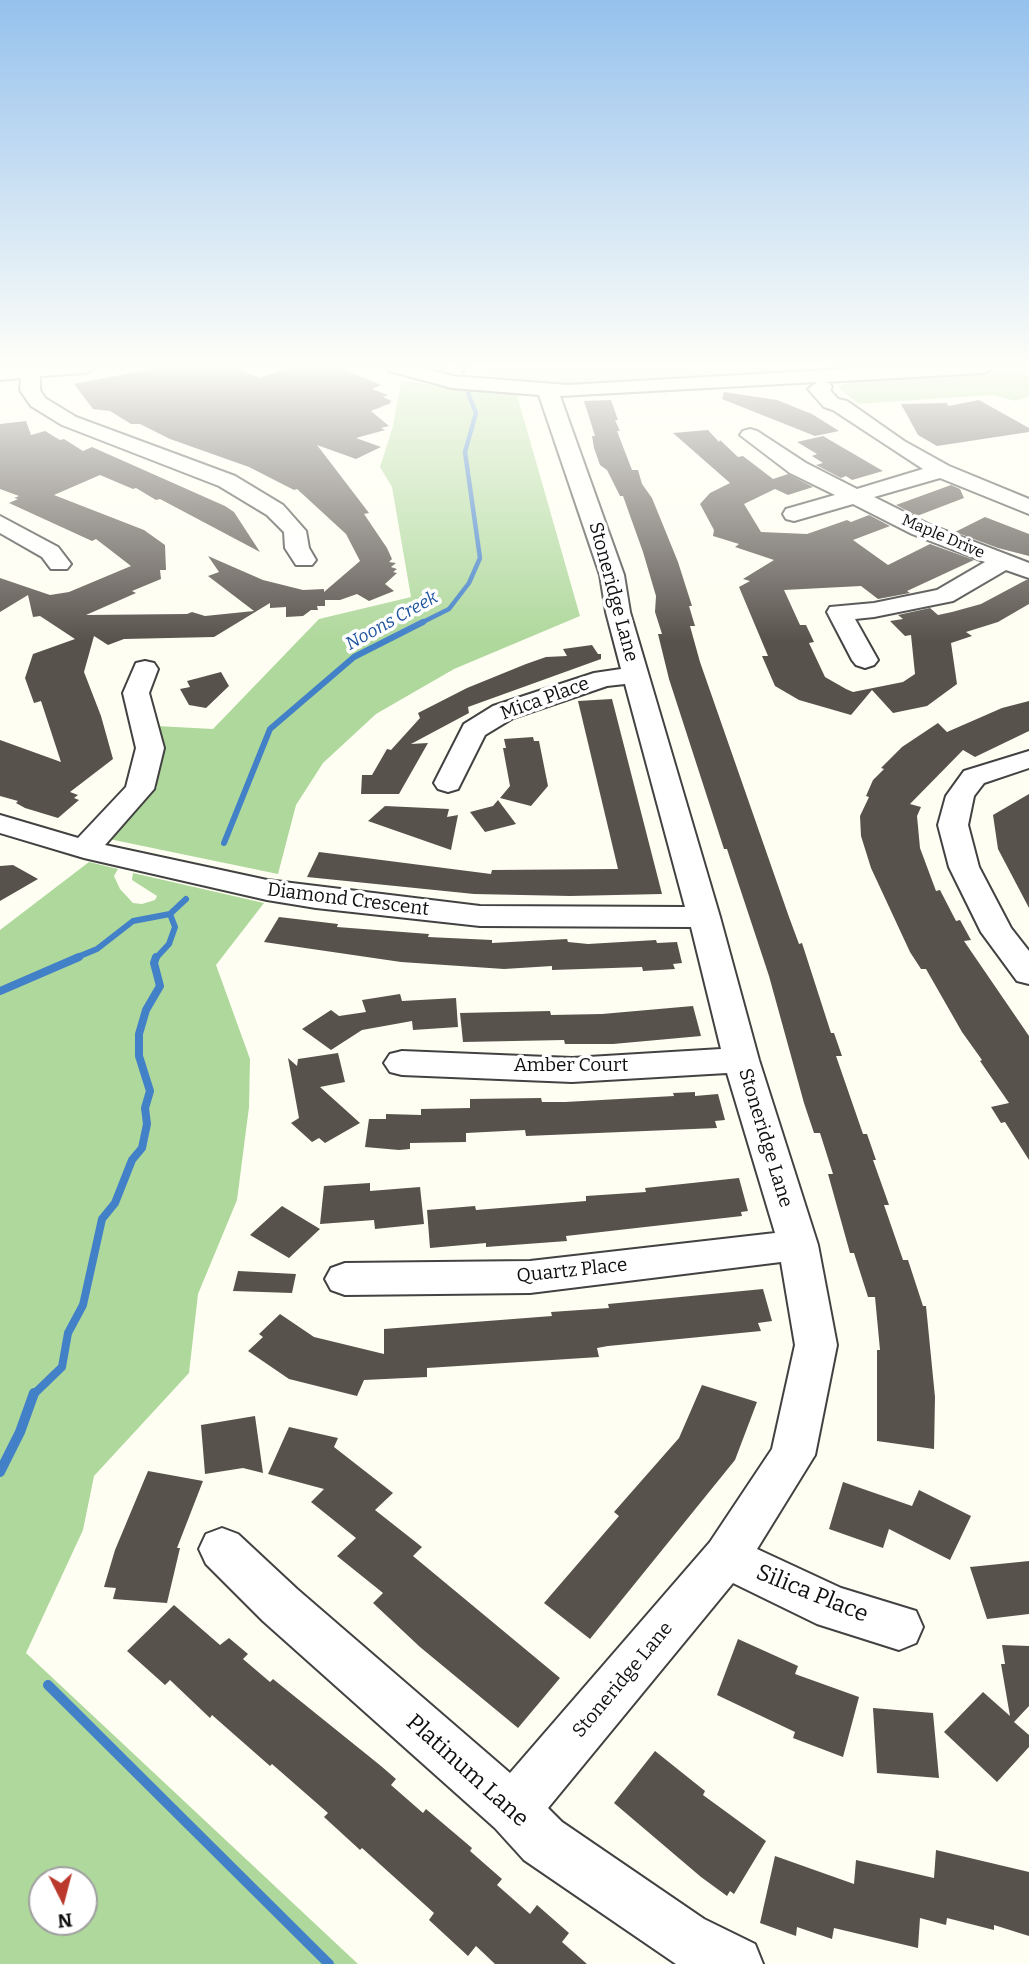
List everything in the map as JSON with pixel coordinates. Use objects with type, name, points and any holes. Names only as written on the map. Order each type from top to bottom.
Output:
[{"type":"street","points":[[168,459],[227,481],[275,510],[295,531],[297,548],[304,560]]},
{"type":"street","name":"Stoneridge Lane","points":[[513,1810],[726,1557],[793,1455],[816,1345],[798,1245],[741,1060],[704,917],[618,612],[612,575],[572,459]]},
{"type":"street","name":"Maple Drive","points":[[784,459],[920,529],[1029,570]]},
{"type":"street","points":[[920,459],[941,471],[1029,507]]},
{"type":"street","points":[[794,514],[941,471]]},
{"type":"street","points":[[0,523],[50,552],[59,564]]},
{"type":"street","points":[[865,660],[839,611],[874,610],[944,596],[1003,562]]},
{"type":"street","points":[[84,849],[140,789],[150,748],[136,693],[145,669]]},
{"type":"street","name":"Mica Place","points":[[448,783],[474,730],[503,712],[603,679],[636,675]]},
{"type":"street","points":[[1029,759],[974,777],[960,796],[953,825],[964,867],[997,932],[1029,973]]},
{"type":"street","name":"Diamond Crescent","points":[[0,824],[84,849],[267,890],[384,906],[480,916],[704,917]]},
{"type":"street","name":"Amber Court","points":[[402,1063],[572,1070],[741,1060]]},
{"type":"street","name":"Quartz Place","points":[[345,1279],[530,1277],[798,1245]]},
{"type":"street","name":"Platinum Lane","points":[[222,1549],[280,1605],[513,1810],[543,1841],[684,1939],[735,1964]]},
{"type":"street","name":"Silica Place","points":[[726,1557],[834,1608],[899,1627]]},
{"type":"green space","points":[[383,459],[535,459],[580,616],[454,669],[376,714],[323,763],[296,805],[278,874],[109,839],[157,787],[157,726],[213,729],[319,619],[411,597],[392,487],[380,467]]},
{"type":"green space","points":[[89,862],[118,869],[114,876],[120,889],[133,903],[142,904],[155,900],[157,896],[132,880],[133,873],[264,903],[216,965],[250,1059],[249,1107],[237,1200],[198,1294],[189,1373],[94,1476],[83,1530],[26,1653],[358,1964],[0,1964],[0,930]]},
{"type":"building","points":[[0,459],[118,459],[225,506],[234,512],[260,552],[160,499],[156,500],[136,488],[100,475],[54,495],[144,530],[165,545],[166,570],[160,570],[161,579],[86,615],[192,612],[205,616],[254,611],[208,576],[219,572],[208,556],[263,580],[303,590],[324,589],[324,592],[360,561],[346,534],[297,489],[294,490],[249,467],[225,459],[327,459],[369,513],[364,514],[387,548],[392,559],[389,562],[396,563],[391,567],[397,569],[393,572],[397,573],[385,584],[394,591],[369,601],[357,594],[340,600],[325,600],[325,606],[317,606],[318,610],[311,610],[303,616],[286,617],[286,607],[270,608],[270,603],[214,637],[124,639],[108,645],[94,636],[84,672],[101,716],[113,759],[70,792],[78,795],[74,798],[79,800],[58,818],[25,808],[16,803],[18,801],[0,796],[0,740],[61,762],[41,701],[34,703],[25,678],[33,654],[75,639],[40,616],[33,617],[28,595],[0,612],[0,578],[50,595],[69,592],[131,566],[96,539],[92,541],[9,503],[19,496],[0,489]]},
{"type":"building","points":[[598,459],[628,459],[632,470],[638,470],[678,562],[692,606],[689,606],[695,626],[690,626],[700,662],[789,917],[799,944],[802,943],[831,1033],[834,1033],[842,1056],[836,1056],[863,1134],[867,1134],[876,1160],[873,1160],[889,1205],[884,1205],[903,1260],[908,1260],[923,1306],[926,1306],[935,1397],[934,1449],[877,1441],[877,1350],[880,1350],[875,1297],[868,1297],[854,1253],[850,1253],[828,1174],[833,1174],[820,1133],[814,1133],[804,1103],[769,976],[727,849],[724,849],[669,679],[658,634],[662,634],[655,612],[656,596],[643,552],[623,496],[620,496],[607,470],[600,465]]},
{"type":"building","points":[[702,459],[746,459],[773,479],[788,474],[813,487],[788,495],[775,489],[744,504],[761,532],[807,534],[869,515],[890,526],[853,540],[888,565],[930,544],[974,560],[907,591],[910,593],[878,599],[861,586],[784,590],[800,625],[806,625],[814,642],[809,643],[825,677],[853,692],[903,682],[915,674],[911,635],[905,636],[890,621],[903,619],[898,615],[930,608],[938,615],[952,612],[981,604],[1026,580],[1029,580],[1029,604],[998,622],[966,632],[972,636],[951,643],[957,684],[927,706],[893,713],[872,690],[851,715],[799,700],[775,686],[762,656],[768,656],[739,587],[750,581],[743,579],[774,560],[735,547],[739,544],[713,536],[714,530],[700,504],[710,493],[730,483]]},
{"type":"building","points":[[816,459],[862,459],[883,471],[852,480],[846,476],[841,478],[816,465],[823,463]]},
{"type":"building","points":[[951,485],[960,489],[964,498],[917,516],[896,505]]},
{"type":"building","points":[[985,517],[1029,534],[1029,556],[955,532]]},
{"type":"building","points":[[592,645],[598,654],[601,654],[601,659],[468,707],[469,713],[411,744],[428,743],[399,794],[361,794],[362,775],[372,775],[387,749],[391,750],[420,718],[418,713],[467,688],[526,664],[546,657],[567,656],[563,649]]},
{"type":"building","points":[[221,672],[229,686],[206,708],[189,705],[180,689],[190,687],[187,681]]},
{"type":"building","points":[[612,699],[662,894],[474,894],[307,877],[319,852],[491,874],[492,870],[618,869],[578,701]]},
{"type":"building","points":[[1029,701],[1029,731],[975,757],[963,750],[910,804],[921,807],[917,816],[920,848],[936,891],[940,890],[956,921],[960,920],[971,940],[964,941],[1029,1036],[1029,1160],[1005,1122],[1001,1123],[991,1107],[1009,1103],[962,1032],[926,969],[921,969],[910,952],[871,868],[861,836],[860,816],[873,780],[902,747],[938,723],[947,732],[1002,708]]},
{"type":"building","points":[[533,737],[534,741],[539,741],[548,786],[531,806],[500,798],[510,786],[503,748],[506,748],[504,739]]},
{"type":"building","points":[[1029,794],[1029,908],[998,849],[993,815]]},
{"type":"building","points":[[498,800],[516,824],[485,832],[470,812],[493,806]]},
{"type":"building","points":[[385,806],[449,809],[447,817],[458,815],[451,850],[368,821]]},
{"type":"building","points":[[13,865],[38,879],[0,901],[0,866]]},
{"type":"building","points":[[279,917],[338,924],[337,927],[429,934],[428,937],[492,940],[492,943],[567,939],[568,942],[588,944],[656,940],[657,943],[677,942],[682,963],[673,964],[675,969],[643,971],[642,967],[552,970],[552,966],[504,969],[401,962],[264,942]]},
{"type":"building","points":[[400,994],[402,1001],[456,998],[458,1027],[413,1030],[412,1021],[362,1030],[331,1050],[302,1029],[331,1010],[339,1016],[366,1012],[362,1000]]},
{"type":"building","points":[[693,1006],[701,1036],[613,1044],[565,1044],[564,1040],[463,1042],[460,1013],[550,1011],[551,1015],[602,1014]]},
{"type":"building","points":[[338,1053],[345,1082],[320,1087],[360,1123],[325,1143],[319,1138],[312,1142],[291,1123],[299,1118],[288,1058],[297,1066],[298,1059]]},
{"type":"building","points":[[695,1092],[695,1096],[718,1094],[725,1120],[715,1121],[717,1128],[526,1136],[525,1130],[466,1133],[466,1142],[410,1143],[410,1149],[399,1150],[365,1147],[369,1119],[386,1119],[386,1114],[421,1115],[421,1109],[470,1108],[470,1099],[541,1098],[542,1102],[565,1102],[674,1096],[673,1093]]},
{"type":"building","points":[[739,1178],[748,1211],[741,1212],[742,1216],[566,1236],[567,1241],[486,1247],[486,1243],[430,1248],[427,1210],[475,1206],[476,1210],[586,1201],[586,1196],[646,1192],[645,1188]]},
{"type":"building","points":[[370,1183],[370,1191],[420,1187],[424,1224],[375,1229],[374,1220],[320,1224],[324,1186]]},
{"type":"building","points":[[282,1206],[320,1229],[289,1258],[250,1235]]},
{"type":"building","points":[[238,1271],[296,1274],[292,1293],[233,1291]]},
{"type":"building","points":[[763,1289],[772,1321],[758,1323],[761,1331],[608,1346],[597,1348],[599,1357],[427,1368],[427,1377],[364,1380],[357,1396],[289,1379],[248,1351],[263,1337],[259,1334],[280,1314],[314,1337],[384,1354],[384,1329],[552,1316],[551,1312],[609,1308],[608,1304]]},
{"type":"building","points":[[702,1385],[757,1402],[735,1460],[590,1639],[544,1603],[619,1516],[614,1512],[679,1438]]},
{"type":"building","points":[[255,1416],[263,1473],[243,1468],[205,1474],[201,1425]]},
{"type":"building","points":[[289,1427],[338,1438],[334,1447],[393,1493],[375,1510],[422,1547],[413,1556],[560,1678],[518,1728],[420,1647],[373,1603],[383,1593],[337,1556],[356,1538],[311,1502],[324,1489],[268,1474]]},
{"type":"building","points":[[148,1471],[203,1481],[177,1548],[180,1548],[167,1603],[113,1599],[116,1588],[104,1587],[115,1550]]},
{"type":"building","points":[[843,1482],[912,1506],[919,1490],[971,1516],[950,1560],[889,1529],[883,1548],[829,1529]]},
{"type":"building","points":[[1029,1561],[1029,1614],[987,1619],[970,1567]]},
{"type":"building","points":[[174,1605],[220,1645],[229,1638],[248,1654],[243,1659],[270,1682],[273,1679],[396,1779],[391,1785],[423,1813],[426,1809],[472,1848],[470,1851],[502,1879],[497,1885],[530,1914],[537,1905],[569,1933],[562,1942],[587,1964],[495,1964],[476,1946],[468,1956],[429,1920],[434,1913],[324,1817],[328,1813],[212,1715],[210,1718],[170,1680],[165,1685],[127,1651]]},
{"type":"building","points":[[738,1639],[798,1666],[795,1674],[859,1697],[843,1757],[793,1738],[795,1732],[717,1695]]},
{"type":"building","points":[[1002,1645],[1029,1646],[1029,1706],[1014,1722],[1029,1735],[1029,1747],[997,1782],[944,1732],[983,1692],[1010,1716],[1001,1664],[1005,1664]]},
{"type":"building","points":[[873,1708],[933,1713],[939,1778],[877,1773]]},
{"type":"building","points":[[655,1751],[705,1791],[703,1795],[766,1841],[734,1894],[730,1891],[727,1896],[701,1877],[614,1803]]},
{"type":"building","points":[[936,1850],[1029,1872],[1029,1936],[994,1925],[994,1930],[947,1918],[946,1925],[920,1918],[918,1948],[834,1928],[832,1939],[797,1927],[796,1936],[760,1923],[775,1856],[854,1884],[856,1860],[934,1878]]},
{"type":"waterway","name":"Noons Creek","points":[[423,622],[449,609],[469,583],[480,558],[466,459]]},
{"type":"waterway","name":"Noons Creek","points":[[224,843],[270,729],[354,657],[423,622]]},
{"type":"waterway","name":"Noons Creek","points":[[419,624],[423,622]]},
{"type":"waterway","name":"Noons Creek","points":[[170,914],[186,899]]},
{"type":"waterway","name":"Noons Creek","points":[[75,958],[97,949],[133,921],[170,914]]},
{"type":"waterway","points":[[156,958],[169,944],[175,927],[170,914]]},
{"type":"waterway","name":"Noons Creek","points":[[0,991],[79,957]]},
{"type":"waterway","points":[[33,1395],[62,1367],[68,1333],[83,1305],[102,1219],[115,1203],[132,1160],[142,1148],[147,1124],[145,1108],[150,1091],[139,1056],[139,1034],[146,1010],[160,986],[154,963],[156,957]]},
{"type":"waterway","points":[[0,1472],[20,1432],[33,1395]]},
{"type":"waterway","points":[[48,1685],[329,1964]]}]
